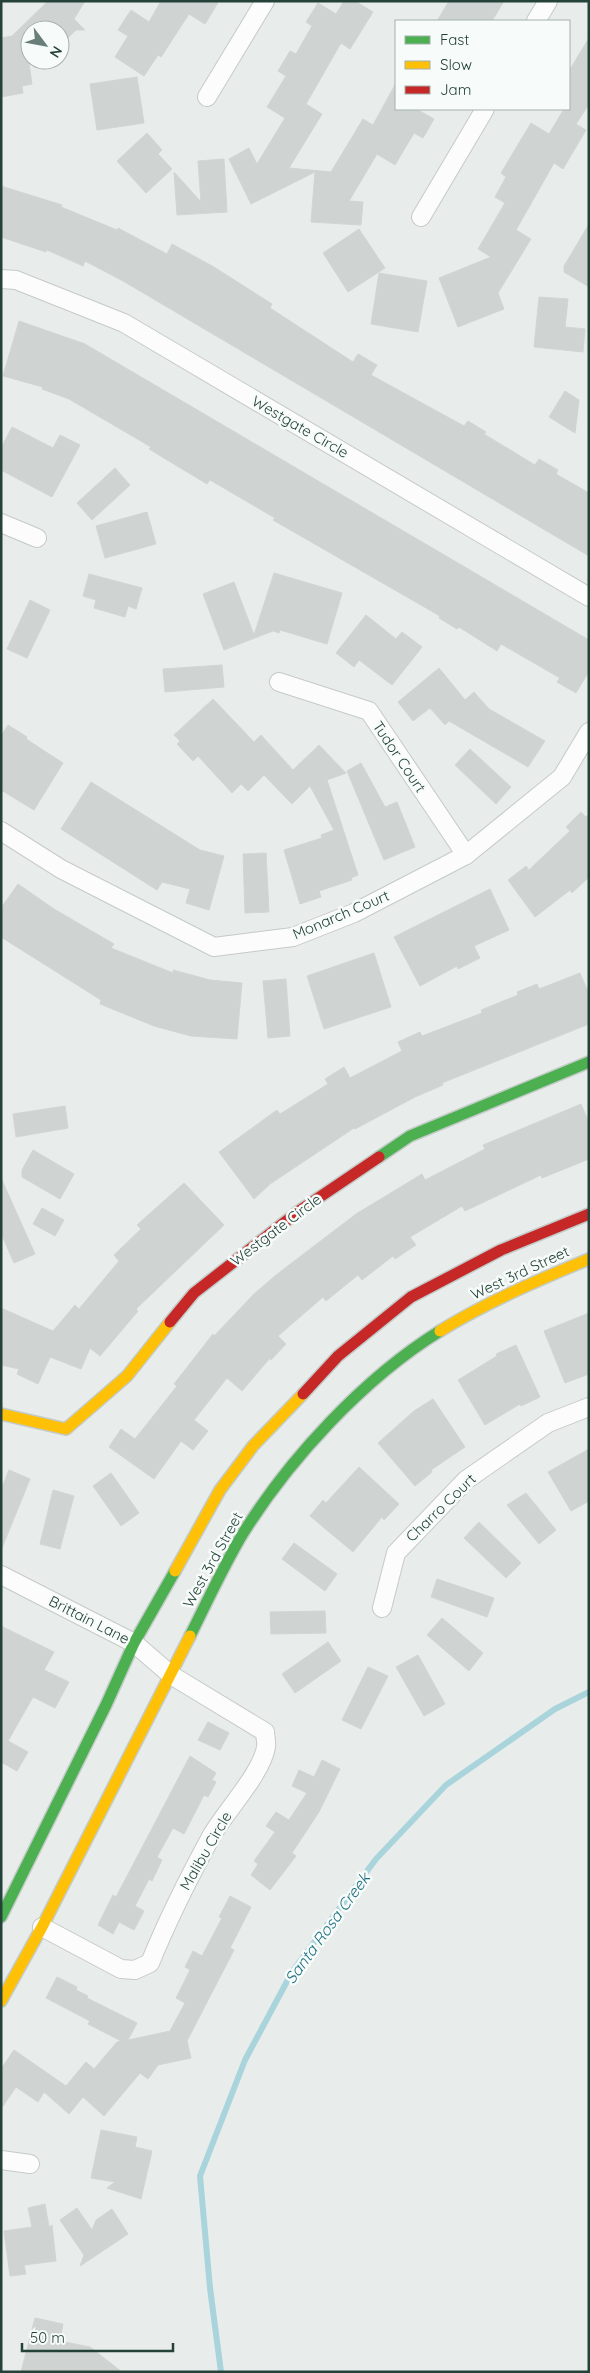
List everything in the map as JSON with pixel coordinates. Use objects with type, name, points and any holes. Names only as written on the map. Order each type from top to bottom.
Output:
[{"type":"main road","name":"Westgate Circle","points":[[1,1414],[66,1429],[127,1376],[194,1293],[299,1211],[410,1136],[589,1062]]},
{"type":"main road","name":"West 3rd Street","points":[[2,1914],[106,1705],[134,1643],[220,1490],[276,1420],[338,1356],[411,1298],[501,1250],[589,1214]]},
{"type":"main road","name":"West 3rd Street","points":[[1,2000],[42,1927],[242,1535],[284,1474],[342,1411],[416,1346],[465,1316],[534,1282],[589,1258]]},
{"type":"street","points":[[207,98],[265,1]]},
{"type":"street","points":[[537,20],[548,1]]},
{"type":"street","points":[[421,217],[484,110]]},
{"type":"street","name":"Westgate Circle","points":[[1,279],[16,280],[124,323],[589,596]]},
{"type":"street","points":[[1,523],[37,538]]},
{"type":"street","name":"Tudor Court","points":[[279,682],[369,711],[466,856]]},
{"type":"street","name":"Monarch Court","points":[[1,831],[61,869],[214,947],[293,937],[354,913],[466,856],[562,777],[589,732]]},
{"type":"street","name":"Charro Court","points":[[382,1608],[396,1552],[466,1480],[548,1423],[589,1406]]},
{"type":"street","name":"Brittain Lane","points":[[1,1575],[134,1643],[170,1675]]},
{"type":"street","name":"Malibu Circle","points":[[42,1927],[121,1969],[135,1970],[150,1963],[168,1920],[213,1833],[243,1792],[259,1763],[266,1747],[265,1732],[170,1675]]},
{"type":"street","points":[[1,2160],[30,2164]]},
{"type":"building","points":[[48,1],[85,1],[74,19],[85,30],[76,30],[70,36],[70,20],[28,20]]},
{"type":"building","points":[[161,1],[219,1],[205,24],[189,14],[161,57],[158,55],[144,76],[115,57],[128,36],[118,30],[131,10],[149,22]]},
{"type":"building","points":[[344,1],[355,1],[373,12],[350,49],[341,43],[306,104],[322,114],[289,168],[331,172],[363,119],[373,125],[395,85],[395,110],[418,110],[434,119],[423,138],[414,133],[395,165],[377,154],[349,201],[363,202],[361,225],[311,222],[315,172],[251,204],[229,159],[249,148],[257,164],[285,118],[267,107],[286,76],[278,71],[290,51],[296,54],[312,26],[306,22],[318,3],[336,14]]},
{"type":"building","points":[[449,1],[504,1],[493,20],[438,20]]},
{"type":"building","points":[[20,28],[20,70],[30,70],[32,84],[22,86],[23,93],[1,97],[1,38],[12,36]]},
{"type":"building","points":[[589,38],[589,104],[576,124],[586,130],[563,169],[554,163],[516,230],[531,239],[498,293],[504,309],[458,327],[439,278],[491,257],[478,249],[505,203],[495,197],[506,177],[501,173],[531,123],[549,134],[563,110],[570,110],[570,69]]},
{"type":"building","points":[[137,77],[144,123],[97,130],[90,84]]},
{"type":"building","points":[[147,133],[162,150],[158,154],[172,169],[146,193],[117,161]]},
{"type":"building","points":[[224,159],[227,212],[177,215],[174,172],[201,202],[198,161]]},
{"type":"building","points":[[1,186],[62,205],[61,207],[117,230],[118,228],[167,254],[172,244],[214,267],[272,304],[270,308],[353,362],[358,354],[377,365],[371,375],[464,426],[468,421],[486,432],[484,434],[535,465],[539,459],[558,470],[556,474],[589,493],[589,556],[123,281],[85,261],[83,266],[47,250],[46,252],[1,237]]},
{"type":"building","points":[[589,224],[589,287],[564,272],[564,266]]},
{"type":"building","points":[[359,229],[385,268],[348,292],[323,253]]},
{"type":"building","points":[[379,273],[427,281],[418,332],[371,324]]},
{"type":"building","points":[[539,297],[568,299],[565,327],[585,329],[583,352],[534,347]]},
{"type":"building","points":[[19,321],[85,344],[589,640],[589,671],[576,693],[557,682],[560,678],[501,644],[497,651],[459,627],[457,629],[439,618],[440,616],[273,520],[275,518],[210,480],[207,484],[149,449],[151,447],[69,399],[42,389],[43,387],[3,376]]},
{"type":"building","points":[[565,391],[579,400],[575,433],[549,417]]},
{"type":"building","points":[[12,427],[53,448],[60,435],[80,445],[52,497],[1,470],[1,448]]},
{"type":"building","points":[[115,468],[130,485],[92,520],[77,503]]},
{"type":"building","points":[[147,512],[156,544],[105,558],[96,526]]},
{"type":"building","points":[[274,573],[342,593],[327,644],[280,630],[279,633],[273,631],[224,650],[203,594],[234,582],[254,635]]},
{"type":"building","points":[[89,574],[142,588],[136,609],[128,606],[125,617],[94,608],[96,600],[83,596]]},
{"type":"building","points":[[30,600],[50,610],[27,658],[7,649]]},
{"type":"building","points":[[366,615],[396,639],[402,632],[422,647],[392,685],[359,660],[354,667],[336,653]]},
{"type":"building","points":[[222,665],[224,687],[165,692],[163,669]]},
{"type":"building","points":[[439,668],[465,700],[474,692],[489,709],[545,741],[528,767],[449,721],[445,725],[430,708],[413,721],[398,702]]},
{"type":"building","points":[[213,699],[254,742],[261,735],[293,770],[319,745],[346,773],[327,780],[358,875],[351,878],[352,880],[319,891],[321,897],[300,904],[284,850],[322,838],[321,835],[334,830],[310,786],[292,804],[264,775],[248,791],[241,784],[232,793],[198,756],[193,761],[177,744],[180,741],[174,735]]},
{"type":"building","points":[[8,725],[63,763],[34,810],[1,790],[1,736]]},
{"type":"building","points":[[470,749],[511,787],[496,804],[455,765]]},
{"type":"building","points":[[361,763],[385,807],[397,802],[415,847],[384,860],[347,771]]},
{"type":"building","points":[[91,782],[200,850],[224,856],[209,910],[186,903],[190,889],[162,882],[157,890],[61,829]]},
{"type":"building","points":[[581,812],[586,817],[589,814],[589,877],[572,893],[570,890],[535,917],[508,880],[526,866],[529,870],[570,831],[566,827]]},
{"type":"building","points":[[266,853],[269,912],[245,913],[243,854]]},
{"type":"building","points":[[18,884],[54,909],[114,944],[111,948],[173,973],[173,970],[210,980],[242,983],[237,1039],[191,1036],[154,1026],[100,1004],[101,1000],[1,937],[1,908]]},
{"type":"building","points":[[490,889],[509,930],[474,946],[480,958],[458,969],[457,966],[420,986],[394,937]]},
{"type":"building","points":[[374,953],[391,1007],[324,1029],[307,976]]},
{"type":"building","points":[[580,973],[589,994],[589,1024],[442,1083],[443,1085],[354,1128],[270,1184],[254,1199],[219,1152],[277,1110],[280,1114],[328,1084],[325,1079],[344,1067],[350,1078],[402,1051],[398,1042],[420,1032],[422,1036],[482,1013],[481,1010],[518,995],[517,992],[537,984],[539,989]]},
{"type":"building","points":[[286,979],[290,1036],[268,1038],[263,981]]},
{"type":"building","points":[[581,1104],[589,1123],[589,1159],[542,1178],[541,1175],[465,1211],[462,1206],[410,1237],[416,1245],[395,1259],[393,1256],[362,1280],[358,1275],[326,1301],[323,1297],[278,1336],[286,1344],[271,1360],[270,1358],[242,1391],[227,1378],[194,1420],[208,1431],[193,1450],[181,1441],[154,1479],[109,1447],[121,1429],[135,1439],[177,1386],[174,1384],[213,1334],[214,1336],[254,1294],[276,1275],[356,1214],[422,1174],[425,1180],[485,1149],[483,1145]]},
{"type":"building","points":[[65,1106],[68,1128],[16,1137],[13,1114]]},
{"type":"building","points":[[33,1150],[74,1174],[60,1199],[22,1177],[22,1170]]},
{"type":"building","points":[[1,1178],[35,1254],[14,1263],[1,1233]]},
{"type":"building","points":[[184,1183],[224,1225],[136,1309],[138,1311],[100,1356],[90,1348],[81,1369],[50,1357],[38,1384],[17,1374],[19,1369],[1,1365],[1,1308],[53,1331],[75,1305],[79,1309],[119,1261],[114,1255],[141,1229],[137,1225]]},
{"type":"building","points":[[42,1208],[64,1220],[55,1236],[33,1224]]},
{"type":"building","points":[[589,1313],[589,1374],[565,1383],[544,1331]]},
{"type":"building","points":[[516,1345],[540,1397],[521,1406],[520,1404],[485,1425],[458,1380],[497,1356],[496,1354]]},
{"type":"building","points":[[433,1399],[465,1447],[431,1470],[432,1472],[415,1486],[378,1443],[414,1411]]},
{"type":"building","points":[[589,1449],[589,1501],[571,1511],[548,1472]]},
{"type":"building","points":[[359,1467],[399,1504],[384,1520],[382,1517],[353,1552],[310,1516],[323,1500],[326,1503]]},
{"type":"building","points":[[9,1470],[30,1479],[2,1548],[1,1490]]},
{"type":"building","points":[[111,1473],[139,1513],[121,1526],[93,1486]]},
{"type":"building","points":[[53,1490],[74,1496],[60,1549],[40,1544]]},
{"type":"building","points":[[526,1493],[556,1530],[539,1544],[507,1505]]},
{"type":"building","points":[[479,1522],[521,1563],[506,1578],[464,1538]]},
{"type":"building","points":[[294,1543],[337,1574],[325,1591],[282,1559]]},
{"type":"building","points":[[437,1579],[494,1598],[487,1617],[431,1597]]},
{"type":"building","points":[[325,1611],[326,1633],[271,1634],[270,1612]]},
{"type":"building","points":[[442,1618],[483,1653],[469,1671],[427,1635]]},
{"type":"building","points":[[1,1626],[54,1652],[44,1670],[69,1682],[55,1708],[33,1697],[8,1741],[28,1752],[17,1771],[1,1762]]},
{"type":"building","points":[[328,1642],[341,1661],[295,1693],[282,1674]]},
{"type":"building","points":[[418,1655],[445,1704],[424,1716],[396,1667]]},
{"type":"building","points":[[368,1667],[388,1676],[361,1729],[342,1720]]},
{"type":"building","points":[[208,1722],[229,1733],[220,1750],[198,1740]]},
{"type":"building","points":[[190,1756],[216,1773],[212,1780],[216,1782],[208,1797],[204,1795],[184,1834],[173,1828],[157,1857],[162,1860],[152,1881],[149,1879],[135,1906],[144,1911],[134,1930],[119,1922],[113,1934],[98,1925],[113,1895],[116,1897]]},
{"type":"building","points":[[322,1760],[340,1769],[319,1812],[292,1853],[296,1856],[270,1890],[251,1875],[258,1864],[254,1861],[275,1832],[266,1826],[276,1812],[289,1820],[307,1793],[292,1786],[299,1770],[314,1777]]},
{"type":"building","points":[[230,1896],[251,1907],[230,1948],[234,1950],[187,2041],[191,2058],[158,2065],[148,2079],[140,2073],[104,2116],[83,2097],[69,2114],[44,2092],[38,2102],[16,2087],[1,2109],[1,2069],[14,2050],[66,2086],[86,2062],[94,2069],[117,2042],[121,2041],[88,2024],[90,2021],[46,1998],[57,1977],[77,1987],[76,1990],[88,1996],[87,1998],[137,2023],[128,2040],[170,2031],[185,2003],[176,1998],[190,1970],[185,1967],[193,1951],[202,1956],[222,1918],[219,1917]]},
{"type":"building","points":[[101,2130],[137,2137],[135,2147],[152,2151],[141,2199],[107,2188],[115,2182],[91,2178]]},
{"type":"building","points":[[45,2204],[49,2227],[52,2225],[56,2261],[24,2265],[26,2274],[10,2276],[4,2231],[32,2227],[28,2208]]},
{"type":"building","points":[[77,2208],[92,2230],[96,2220],[112,2209],[128,2234],[80,2266],[84,2255],[60,2220]]},
{"type":"building","points":[[35,2318],[63,2324],[60,2341],[90,2347],[122,2372],[21,2372]]},
{"type":"waterway","name":"Santa Rosa Creek","points":[[221,2372],[210,2288],[200,2176],[245,2060],[292,1972],[376,1859],[446,1785],[555,1709],[589,1692]]},
{"type":"traffic: fast","points":[[379,1157],[410,1136],[589,1062]]},
{"type":"traffic: fast","points":[[190,1636],[242,1535],[261,1506],[305,1449],[356,1396],[412,1350],[440,1331]]},
{"type":"traffic: fast","points":[[1,1917],[106,1705],[134,1643],[175,1571]]},
{"type":"traffic: slow","points":[[440,1331],[476,1310],[513,1292],[589,1259]]},
{"type":"traffic: slow","points":[[1,1414],[66,1429],[127,1376],[170,1322]]},
{"type":"traffic: slow","points":[[175,1571],[220,1490],[253,1446],[303,1394]]},
{"type":"traffic: slow","points":[[1,2001],[42,1927],[190,1636]]},
{"type":"traffic: jam","points":[[170,1322],[194,1293],[299,1211],[379,1157]]},
{"type":"traffic: jam","points":[[303,1394],[338,1356],[411,1297],[501,1250],[589,1214]]}]
